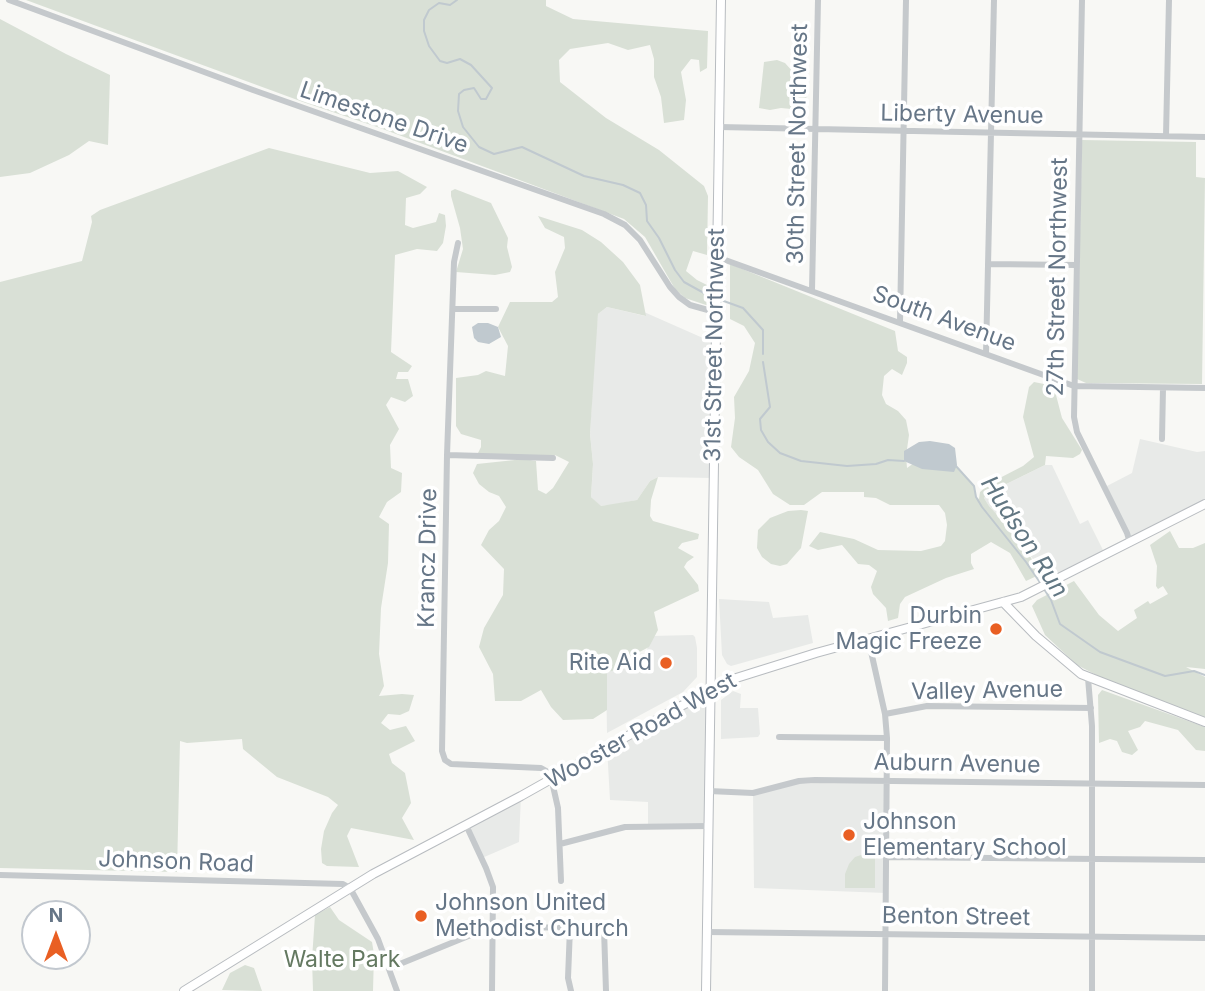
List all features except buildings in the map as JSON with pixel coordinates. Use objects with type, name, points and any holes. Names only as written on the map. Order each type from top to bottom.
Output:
[{"type":"main road","name":"31st Street Northwest","points":[[706,991],[721,0]]},
{"type":"main road","name":"Wooster Road West","points":[[184,991],[350,888],[711,690],[748,673],[1003,602],[1033,591],[1205,504]]},
{"type":"main road","points":[[1003,602],[1059,658],[1088,678],[1205,722]]},
{"type":"street","name":"Limestone Drive","points":[[9,0],[253,90],[604,214],[625,225],[640,240],[679,297],[690,305],[715,312]]},
{"type":"street","name":"30th Street Northwest","points":[[812,290],[818,0]]},
{"type":"street","points":[[900,322],[906,0]]},
{"type":"street","points":[[986,354],[994,0]]},
{"type":"street","name":"27th Street Northwest","points":[[1082,0],[1074,417],[1077,432],[1130,543]]},
{"type":"street","points":[[1166,136],[1169,0]]},
{"type":"street","name":"Liberty Avenue","points":[[719,127],[1205,137]]},
{"type":"street","name":"Krancz Drive","points":[[458,243],[454,262],[447,454],[443,757],[447,763],[458,766],[541,768],[547,770],[552,779]]},
{"type":"street","name":"South Avenue","points":[[717,257],[1074,386],[1205,388]]},
{"type":"street","points":[[988,264],[1076,265]]},
{"type":"street","points":[[453,309],[496,309]]},
{"type":"street","points":[[1162,439],[1163,388]]},
{"type":"street","points":[[447,454],[553,458]]},
{"type":"street","points":[[869,638],[885,714],[887,738],[885,991]]},
{"type":"street","points":[[1088,678],[1092,784],[1092,991]]},
{"type":"street","name":"Valley Avenue","points":[[885,714],[927,706],[1091,708]]},
{"type":"street","points":[[779,737],[887,738]]},
{"type":"street","points":[[552,779],[558,808],[561,881]]},
{"type":"street","name":"Auburn Avenue","points":[[709,791],[753,793],[804,780],[1205,785]]},
{"type":"street","points":[[466,825],[492,882],[492,991]]},
{"type":"street","points":[[559,844],[625,827],[709,826]]},
{"type":"street","points":[[887,857],[1205,860]]},
{"type":"street","name":"Johnson Road","points":[[0,875],[342,884],[350,888]]},
{"type":"street","points":[[350,888],[378,939],[397,991]]},
{"type":"street","points":[[390,968],[493,926],[604,929],[606,991]]},
{"type":"street","points":[[570,928],[568,978],[571,991]]},
{"type":"street","name":"Benton Street","points":[[707,932],[1205,937]]},
{"type":"street","points":[[389,991],[394,982]]},
{"type":"shaded area","points":[[607,307],[645,316],[644,312],[712,342],[711,478],[658,477],[650,481],[637,500],[612,505],[600,506],[591,497],[593,464],[590,434],[595,342],[598,314]]},
{"type":"shaded area","points":[[478,323],[498,327],[501,337],[489,344],[478,342],[474,338],[472,327]]},
{"type":"shaded area","points":[[1140,439],[1197,452],[1205,451],[1205,502],[1130,542],[1107,486],[1132,473]]},
{"type":"shaded area","points":[[919,442],[949,444],[955,448],[957,465],[954,472],[922,469],[904,461],[904,451]]},
{"type":"shaded area","points":[[1045,465],[1052,465],[1080,524],[1088,520],[1104,552],[1047,580],[1018,537],[984,498],[988,493]]},
{"type":"shaded area","points":[[719,599],[769,602],[773,618],[808,615],[813,643],[731,666],[722,655]]},
{"type":"shaded area","points":[[693,635],[697,648],[697,677],[683,692],[607,733],[606,672],[617,670],[632,655],[646,653],[651,636]]},
{"type":"shaded area","points":[[711,690],[709,826],[648,826],[648,802],[610,800],[607,747]]},
{"type":"shaded area","points":[[733,691],[741,694],[740,708],[758,708],[758,737],[721,739],[721,700]]},
{"type":"shaded area","points":[[887,781],[886,893],[754,888],[753,793],[789,784]]},
{"type":"shaded area","points":[[521,796],[519,842],[482,858],[466,825]]},
{"type":"green space","points":[[26,0],[546,0],[546,6],[573,19],[708,31],[707,68],[700,72],[699,60],[691,59],[681,72],[686,100],[684,120],[664,123],[650,45],[628,50],[608,43],[570,49],[559,60],[560,82],[606,118],[659,150],[704,186],[708,196],[707,255],[693,251],[686,271],[709,286],[709,306],[685,298],[675,289],[645,237],[624,219]]},
{"type":"green space","points":[[0,19],[110,75],[108,145],[89,141],[69,155],[30,173],[0,177]]},
{"type":"green space","points":[[777,60],[785,63],[806,89],[807,114],[791,109],[759,108],[764,62]]},
{"type":"green space","points":[[1082,140],[1196,142],[1196,177],[1205,178],[1202,384],[1086,383],[1077,379]]},
{"type":"green space","points":[[269,148],[370,173],[398,171],[427,187],[420,194],[406,198],[405,225],[413,228],[436,222],[439,213],[445,215],[443,243],[437,251],[417,249],[395,255],[391,352],[412,366],[408,372],[398,372],[396,379],[408,379],[413,396],[405,402],[391,397],[386,405],[399,429],[390,445],[391,468],[402,473],[401,492],[387,502],[379,517],[389,524],[379,654],[384,686],[379,696],[414,695],[409,711],[400,715],[388,714],[381,723],[390,730],[406,726],[415,741],[389,754],[392,763],[405,773],[411,803],[402,818],[414,840],[351,828],[347,836],[359,867],[327,866],[322,863],[324,831],[338,805],[328,797],[277,777],[243,749],[242,739],[187,743],[180,741],[177,872],[0,868],[0,282],[82,261],[92,222],[91,216],[100,210]]},
{"type":"green space","points":[[455,189],[491,203],[508,238],[507,247],[512,267],[510,272],[495,275],[456,272],[463,249],[451,196],[451,191]]},
{"type":"green space","points":[[538,216],[582,230],[601,242],[623,262],[640,285],[646,316],[607,307],[598,314],[590,434],[593,464],[591,497],[601,506],[637,500],[650,481],[658,477],[651,500],[650,516],[653,521],[699,534],[698,539],[682,543],[678,548],[694,557],[684,567],[698,585],[699,591],[654,612],[658,630],[649,647],[626,659],[617,670],[607,672],[607,710],[593,719],[563,720],[541,690],[521,701],[495,701],[493,674],[479,647],[484,628],[503,595],[504,569],[481,545],[506,507],[499,496],[479,484],[473,473],[477,464],[524,459],[536,461],[538,490],[546,494],[553,488],[569,462],[555,455],[553,458],[477,455],[481,440],[461,434],[456,426],[456,378],[486,371],[505,376],[508,346],[498,327],[510,302],[552,302],[558,297],[555,272],[565,248],[564,237],[545,228]]},
{"type":"green space","points":[[730,264],[895,331],[898,351],[907,357],[907,363],[902,375],[892,369],[884,376],[882,395],[886,404],[906,420],[909,435],[907,468],[914,463],[954,464],[974,486],[979,499],[980,492],[992,482],[1023,466],[1034,457],[1023,417],[1029,387],[1034,382],[1049,387],[1056,395],[1062,418],[1082,450],[1080,454],[1073,458],[1046,456],[1045,465],[988,493],[984,498],[1018,537],[1041,574],[1026,581],[1010,553],[991,542],[971,554],[974,569],[946,578],[905,597],[900,604],[898,618],[888,621],[886,608],[873,594],[871,587],[877,571],[869,565],[858,564],[842,545],[818,550],[809,546],[820,532],[854,539],[878,550],[921,551],[941,546],[945,541],[945,513],[939,505],[890,505],[876,498],[864,497],[864,492],[822,492],[804,505],[790,505],[773,494],[758,470],[739,457],[731,447],[735,418],[734,397],[749,371],[755,343],[744,326],[730,319]]},
{"type":"green space","points":[[788,511],[808,511],[801,548],[787,564],[771,564],[762,557],[757,548],[758,530],[770,518]]},
{"type":"green space","points":[[1170,531],[1179,548],[1193,548],[1205,543],[1205,669],[1186,667],[1205,677],[1205,718],[1106,680],[1077,665],[1045,635],[1032,606],[1037,600],[1074,581],[1099,615],[1118,631],[1137,618],[1134,610],[1148,601],[1150,604],[1168,594],[1163,586],[1158,589],[1156,586],[1157,566],[1150,545]]},
{"type":"green space","points":[[1102,690],[1205,727],[1205,751],[1196,750],[1178,730],[1145,721],[1140,727],[1128,731],[1138,750],[1132,755],[1122,752],[1117,741],[1110,739],[1099,743],[1098,695]]},
{"type":"green space","points":[[875,854],[875,888],[845,888],[845,874],[849,864],[855,857]]},
{"type":"green space","name":"Walte Park","points":[[330,907],[339,920],[372,942],[373,991],[313,991],[315,915]]},
{"type":"green space","points":[[245,965],[254,968],[262,991],[222,990],[230,973]]},
{"type":"waterway","name":"Hudson Run","points":[[457,0],[450,5],[439,3],[429,10],[424,20],[424,31],[429,46],[440,61],[447,63],[460,59],[471,65],[492,88],[486,99],[481,99],[474,88],[459,94],[458,111],[463,127],[479,147],[494,154],[522,147],[584,176],[623,185],[640,193],[646,205],[647,221],[675,270],[684,282],[713,298]]},
{"type":"waterway","name":"Hudson Run","points":[[721,300],[743,308],[763,330],[763,354]]},
{"type":"waterway","name":"Hudson Run","points":[[763,362],[770,407],[760,419],[761,430],[768,442],[780,453],[801,461],[847,466],[876,464],[888,460],[904,461]]},
{"type":"waterway","name":"Hudson Run","points":[[955,465],[974,486],[982,507],[1041,584]]},
{"type":"waterway","name":"Hudson Run","points":[[1044,589],[1060,624],[1100,652],[1165,676],[1194,671],[1205,675]]},
{"type":"place","name":"Durbin Magic Freeze","points":[[996,629]]},
{"type":"place","name":"Rite Aid","points":[[666,663]]},
{"type":"place","name":"Johnson Elementary School","points":[[849,835]]},
{"type":"place","name":"Johnson United Methodist Church","points":[[421,916]]}]
